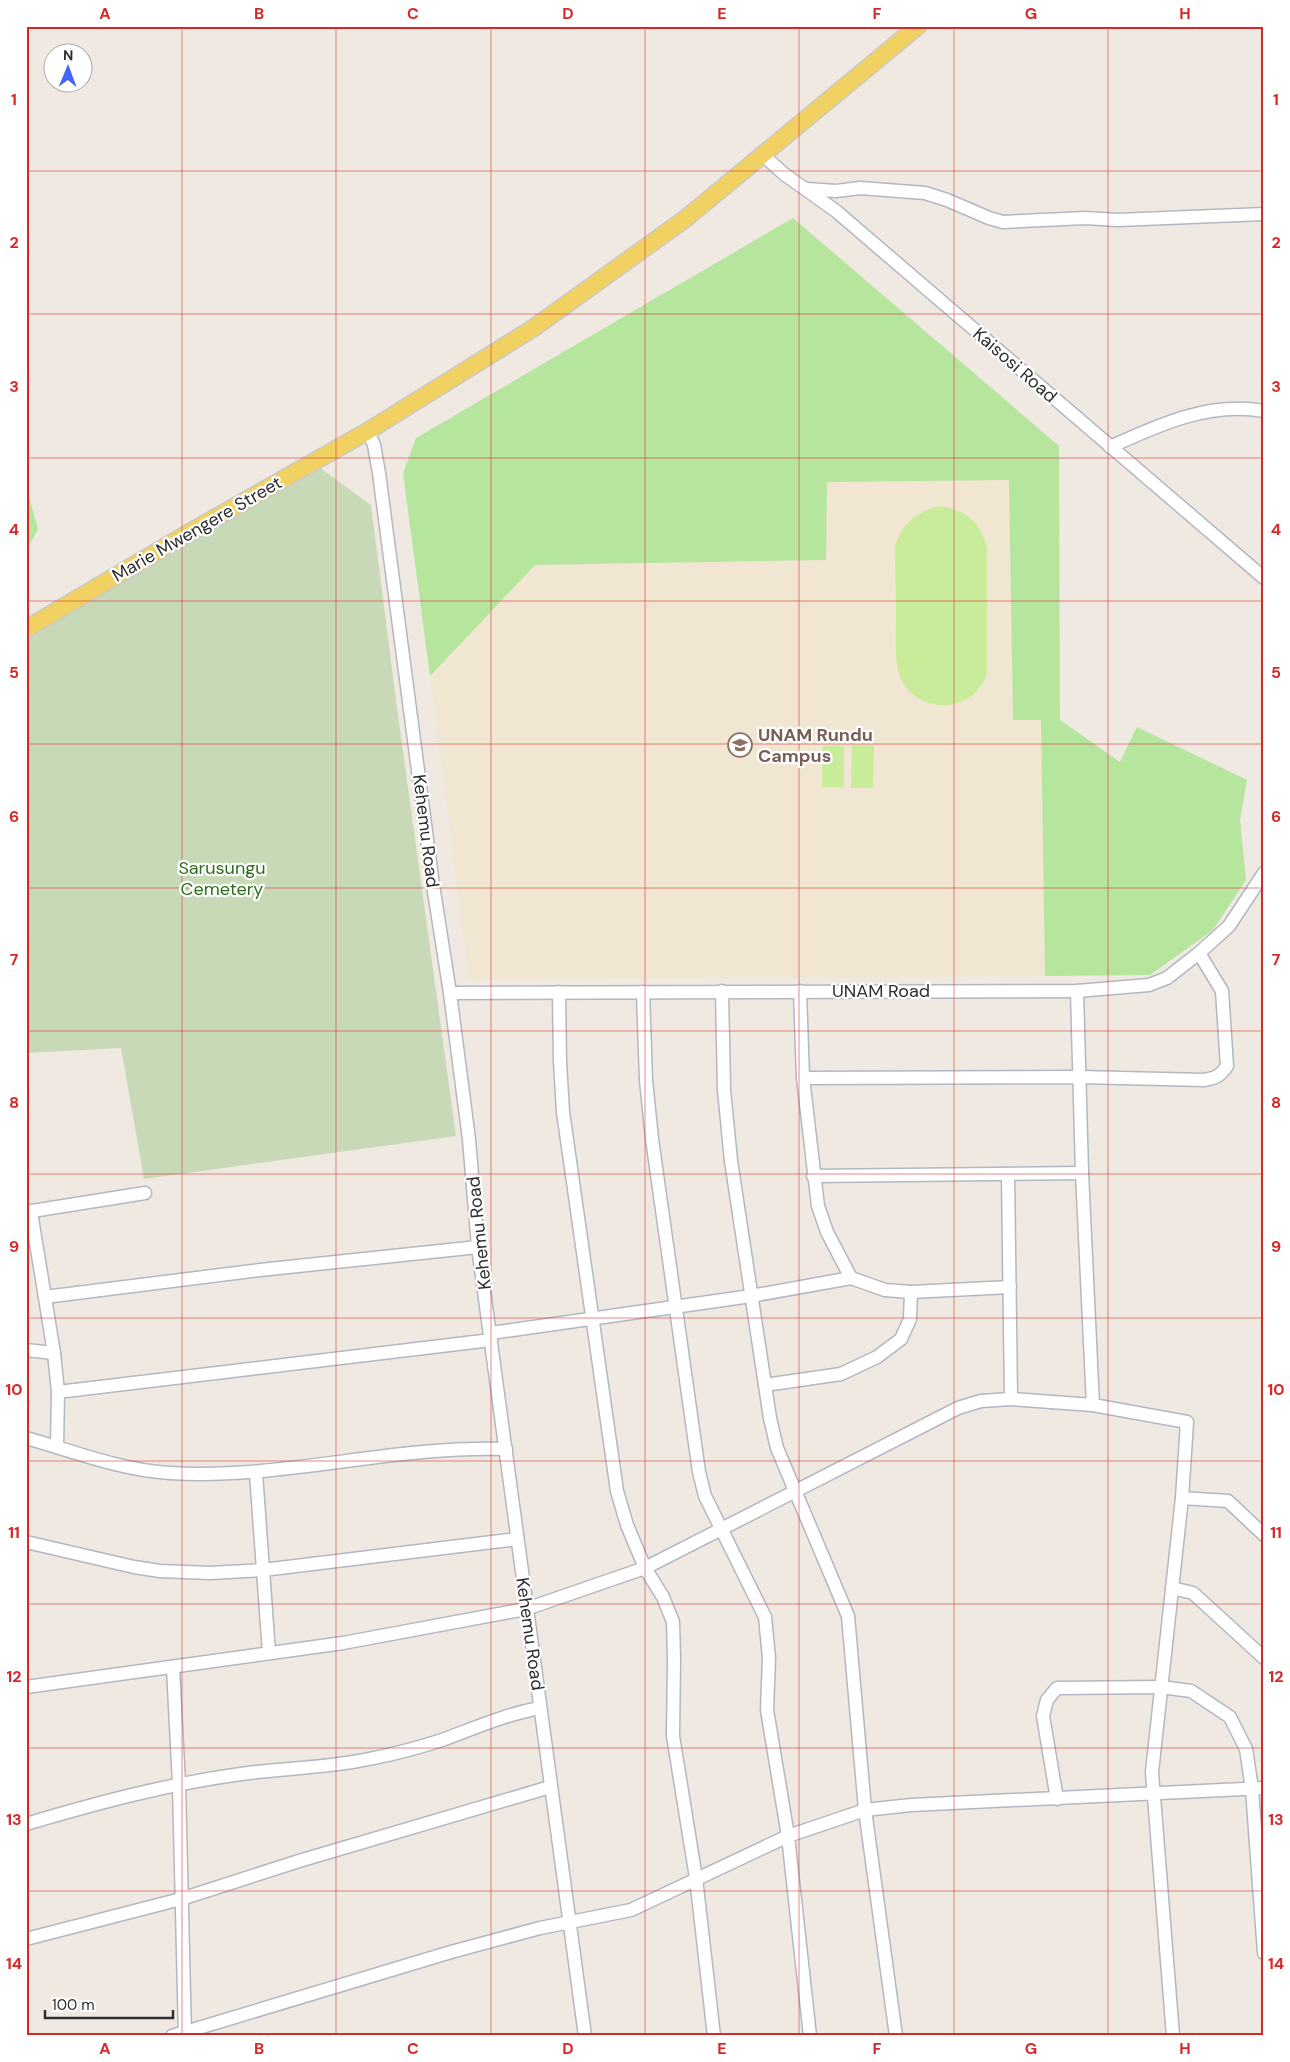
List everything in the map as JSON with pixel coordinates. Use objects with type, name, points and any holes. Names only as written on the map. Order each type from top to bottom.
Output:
[{"type":"main road","name":"Marie Mwengere Street","points":[[26,628],[368,431],[532,329],[685,219],[918,26]]},
{"type":"street","name":"Kaisosi Road","points":[[763,155],[784,174],[836,211],[1264,578]]},
{"type":"street","points":[[807,189],[836,191],[860,188],[925,193],[1003,222],[1264,214]]},
{"type":"street","points":[[1110,447],[1163,423],[1218,409],[1264,411]]},
{"type":"street","name":"Kehemu Road","points":[[368,431],[374,445],[379,473],[433,886],[450,993],[469,1139],[478,1247],[584,2036]]},
{"type":"street","name":"UNAM Road","points":[[450,993],[1078,991],[1149,985],[1167,978],[1200,953],[1229,926],[1264,874]]},
{"type":"street","points":[[803,1078],[1079,1077],[1204,1080],[1221,1076],[1227,1066],[1222,991],[1200,953]]},
{"type":"street","points":[[722,991],[724,1090],[731,1161],[765,1385],[776,1448],[848,1616],[865,1810],[896,2036]]},
{"type":"street","points":[[800,991],[803,1078],[818,1206],[827,1232],[851,1278]]},
{"type":"street","points":[[1078,991],[1082,1173],[1093,1406]]},
{"type":"street","points":[[559,992],[560,1062],[564,1112],[617,1491],[627,1525],[645,1568],[663,1597],[673,1622],[673,1736],[696,1878],[714,2036]]},
{"type":"street","points":[[643,992],[646,1080],[652,1139],[699,1472],[704,1496],[765,1617],[769,1658],[767,1710],[788,1836],[810,2036]]},
{"type":"street","points":[[813,1176],[1082,1173]]},
{"type":"street","points":[[1008,1174],[1011,1399]]},
{"type":"street","points":[[57,1447],[58,1392],[54,1354],[29,1212],[145,1193]]},
{"type":"street","points":[[45,1298],[260,1270],[478,1247]]},
{"type":"street","points":[[58,1392],[491,1337],[593,1318],[751,1296],[851,1278],[885,1290],[911,1292],[1010,1287]]},
{"type":"street","points":[[765,1385],[841,1374],[877,1357],[901,1339],[910,1319],[911,1292]]},
{"type":"street","points":[[26,1350],[54,1354]]},
{"type":"street","points":[[26,1686],[172,1668],[344,1643],[526,1609],[645,1568],[794,1490],[958,1408],[981,1400],[1011,1399],[1093,1406],[1187,1422],[1182,1498],[1152,1772],[1173,2036]]},
{"type":"street","points":[[26,1438],[119,1466],[152,1472],[172,1473],[256,1473],[429,1451],[456,1449],[506,1450]]},
{"type":"street","points":[[256,1473],[269,1653]]},
{"type":"street","points":[[1182,1498],[1228,1501],[1264,1535]]},
{"type":"street","points":[[26,1542],[134,1567],[160,1571],[210,1573],[263,1570],[517,1539]]},
{"type":"street","points":[[1172,1588],[1193,1593],[1264,1658]]},
{"type":"street","points":[[172,1668],[179,1784],[185,2034]]},
{"type":"street","points":[[1057,1798],[1043,1716],[1047,1700],[1058,1688],[1161,1687],[1191,1691],[1230,1717],[1246,1749],[1258,1789],[1264,1952]]},
{"type":"street","points":[[26,1824],[100,1802],[179,1784],[274,1770],[366,1760],[407,1750],[503,1717],[540,1708]]},
{"type":"street","points":[[26,1939],[181,1899],[299,1861],[550,1787]]},
{"type":"street","points":[[172,2036],[185,2034],[451,1952],[540,1928],[631,1910],[788,1836],[865,1810],[911,1805],[1258,1789]]},
{"type":"shaded area","name":"UNAM Rundu Campus","points":[[1009,480],[1013,720],[1041,720],[1045,976],[469,980],[430,676],[535,565],[825,560],[827,481]]},
{"type":"green space","points":[[793,218],[1059,446],[1060,720],[1120,762],[1137,727],[1247,780],[1240,820],[1246,880],[1213,930],[1150,975],[1045,976],[1041,720],[1013,720],[1009,480],[827,482],[826,560],[535,565],[430,676],[403,473],[416,438]]},
{"type":"green space","name":"Sarusungu Cemetery","points":[[316,465],[371,505],[456,1136],[144,1179],[121,1048],[26,1053],[26,638]]},
{"type":"green space","points":[[26,492],[28,493],[38,529],[26,552]]},
{"type":"green space","points":[[940,506],[958,511],[971,518],[980,530],[987,547],[987,674],[977,691],[967,699],[948,705],[939,705],[921,700],[907,689],[899,673],[896,652],[895,545],[903,530],[912,519],[924,511]]},
{"type":"green space","points":[[852,745],[874,745],[873,788],[851,788]]},
{"type":"green space","points":[[823,746],[844,746],[844,787],[822,787]]},
{"type":"place","name":"UNAM Rundu Campus","points":[[740,745]]}]
